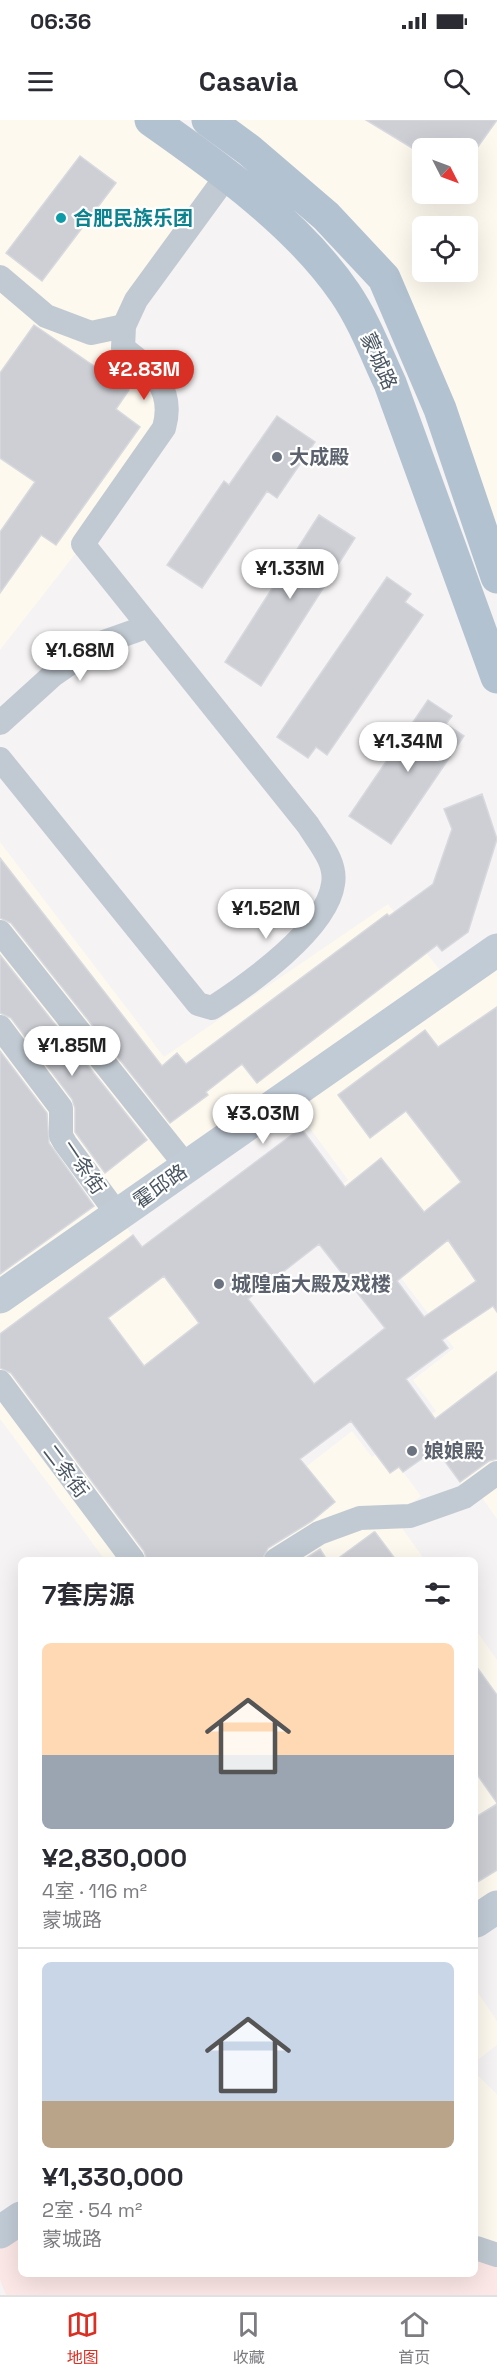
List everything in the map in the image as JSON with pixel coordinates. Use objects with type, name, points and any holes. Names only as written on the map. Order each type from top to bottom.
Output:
[{"type":"main road","name":"蒙城路","points":[[151,120],[228,174],[317,260],[345,293],[370,338],[398,405],[497,677]]},
{"type":"main road","name":"蒙城路","points":[[208,120],[249,150],[326,216],[384,278],[440,409],[497,578]]},
{"type":"street","points":[[0,759],[198,1004],[212,1008],[251,983],[318,920],[333,884],[332,862],[308,825],[83,544],[158,436],[169,411],[168,397],[144,364],[123,348],[124,326],[136,300],[228,174]]},
{"type":"street","points":[[0,277],[46,316],[91,333],[124,326]]},
{"type":"street","points":[[0,723],[53,675],[98,644],[149,626]]},
{"type":"street","points":[[0,932],[187,1167]]},
{"type":"street","name":"霍邱路","points":[[0,1297],[497,950]]},
{"type":"street","name":"一条街","points":[[0,1027],[61,1108],[61,1136],[118,1215]]},
{"type":"street","name":"二条街","points":[[0,1382],[131,1557]]},
{"type":"street","points":[[281,1557],[319,1533],[360,1518],[410,1516],[464,1497],[497,1473]]},
{"type":"street","points":[[478,1920],[497,1907]]},
{"type":"street","points":[[0,2232],[18,2220]]},
{"type":"street","points":[[478,2249],[497,2255]]},
{"type":"shaded area","points":[[0,120],[151,120],[228,174],[124,326],[169,411],[83,544],[0,650]]},
{"type":"shaded area","points":[[208,120],[497,120],[497,577],[384,278]]},
{"type":"shaded area","points":[[0,842],[164,1057],[388,904],[450,983],[497,950],[497,1519],[476,1489],[468,1493],[417,1425],[436,1411],[413,1380],[454,1348],[335,1190],[348,1180],[287,1097],[118,1216],[307,1466],[352,1431],[372,1457],[385,1448],[421,1496],[394,1517],[423,1557],[103,1557],[0,1419]]},
{"type":"shaded area","points":[[478,1633],[497,1660],[497,1907],[478,1920]]},
{"type":"shaded area","points":[[478,1993],[497,2021],[497,2045],[478,2059]]},
{"type":"shaded area","points":[[478,2076],[497,2094],[497,2255],[478,2249]]},
{"type":"shaded area","points":[[18,2220],[18,2277],[478,2277],[478,2249],[497,2255],[497,2295],[6,2295],[0,2279],[0,2232]]},
{"type":"building","points":[[366,120],[497,120],[478,147],[478,138],[412,138],[412,148]]},
{"type":"building","name":"合肥民族乐团","points":[[80,156],[116,183],[42,281],[6,253]]},
{"type":"building","points":[[34,325],[129,390],[116,409],[140,427],[56,545],[41,535],[0,593],[0,532],[35,482],[0,458],[0,373]]},
{"type":"building","points":[[277,416],[315,442],[277,498],[267,491],[202,588],[167,565],[224,481],[229,485]]},
{"type":"building","points":[[319,515],[355,538],[261,686],[225,662]]},
{"type":"building","points":[[387,577],[411,594],[405,602],[423,615],[327,755],[316,747],[308,758],[277,737]]},
{"type":"building","points":[[428,700],[452,716],[446,724],[464,736],[391,844],[349,816]]},
{"type":"building","points":[[482,794],[497,839],[468,932],[442,951],[437,945],[257,1083],[242,1064],[206,1092],[208,1095],[170,1123],[11,923],[0,918],[0,858],[162,1066],[177,1053],[186,1064],[387,914],[389,916],[433,884],[452,829],[444,809]]},
{"type":"building","points":[[0,955],[147,1140],[105,1173],[75,1132],[75,1108],[72,1099],[11,1018],[0,1013]]},
{"type":"building","points":[[497,1007],[497,1312],[493,1306],[442,1340],[448,1348],[406,1379],[435,1419],[497,1372],[497,1459],[489,1461],[460,1482],[436,1449],[403,1472],[399,1467],[390,1473],[351,1421],[300,1459],[335,1502],[312,1521],[268,1548],[264,1557],[146,1557],[144,1551],[11,1373],[0,1368],[0,1334],[133,1235],[142,1247],[301,1128],[345,1187],[381,1158],[424,1212],[461,1182],[406,1111],[370,1138],[338,1095],[425,1030],[438,1047]],"holes":[[[448,1240],[476,1281],[424,1317],[397,1281]],[[319,1244],[385,1328],[314,1384],[248,1299]],[[164,1276],[199,1323],[144,1366],[108,1318]]]},
{"type":"building","points":[[0,1051],[47,1113],[49,1143],[94,1206],[0,1274]]},
{"type":"building","points":[[374,1532],[394,1557],[340,1557]]},
{"type":"building","points":[[320,1549],[325,1557],[308,1557]]},
{"type":"building","points":[[478,1669],[497,1695],[497,1803],[478,1776]]},
{"type":"building","points":[[497,1804],[497,1870],[478,1882],[478,1816]]},
{"type":"place","name":"合肥民族乐团","points":[[61,218]]},
{"type":"place","name":"大成殿","points":[[277,457]]},
{"type":"place","name":"城隍庙大殿及戏楼","points":[[219,1284]]},
{"type":"place","name":"娘娘殿","points":[[412,1451]]}]
